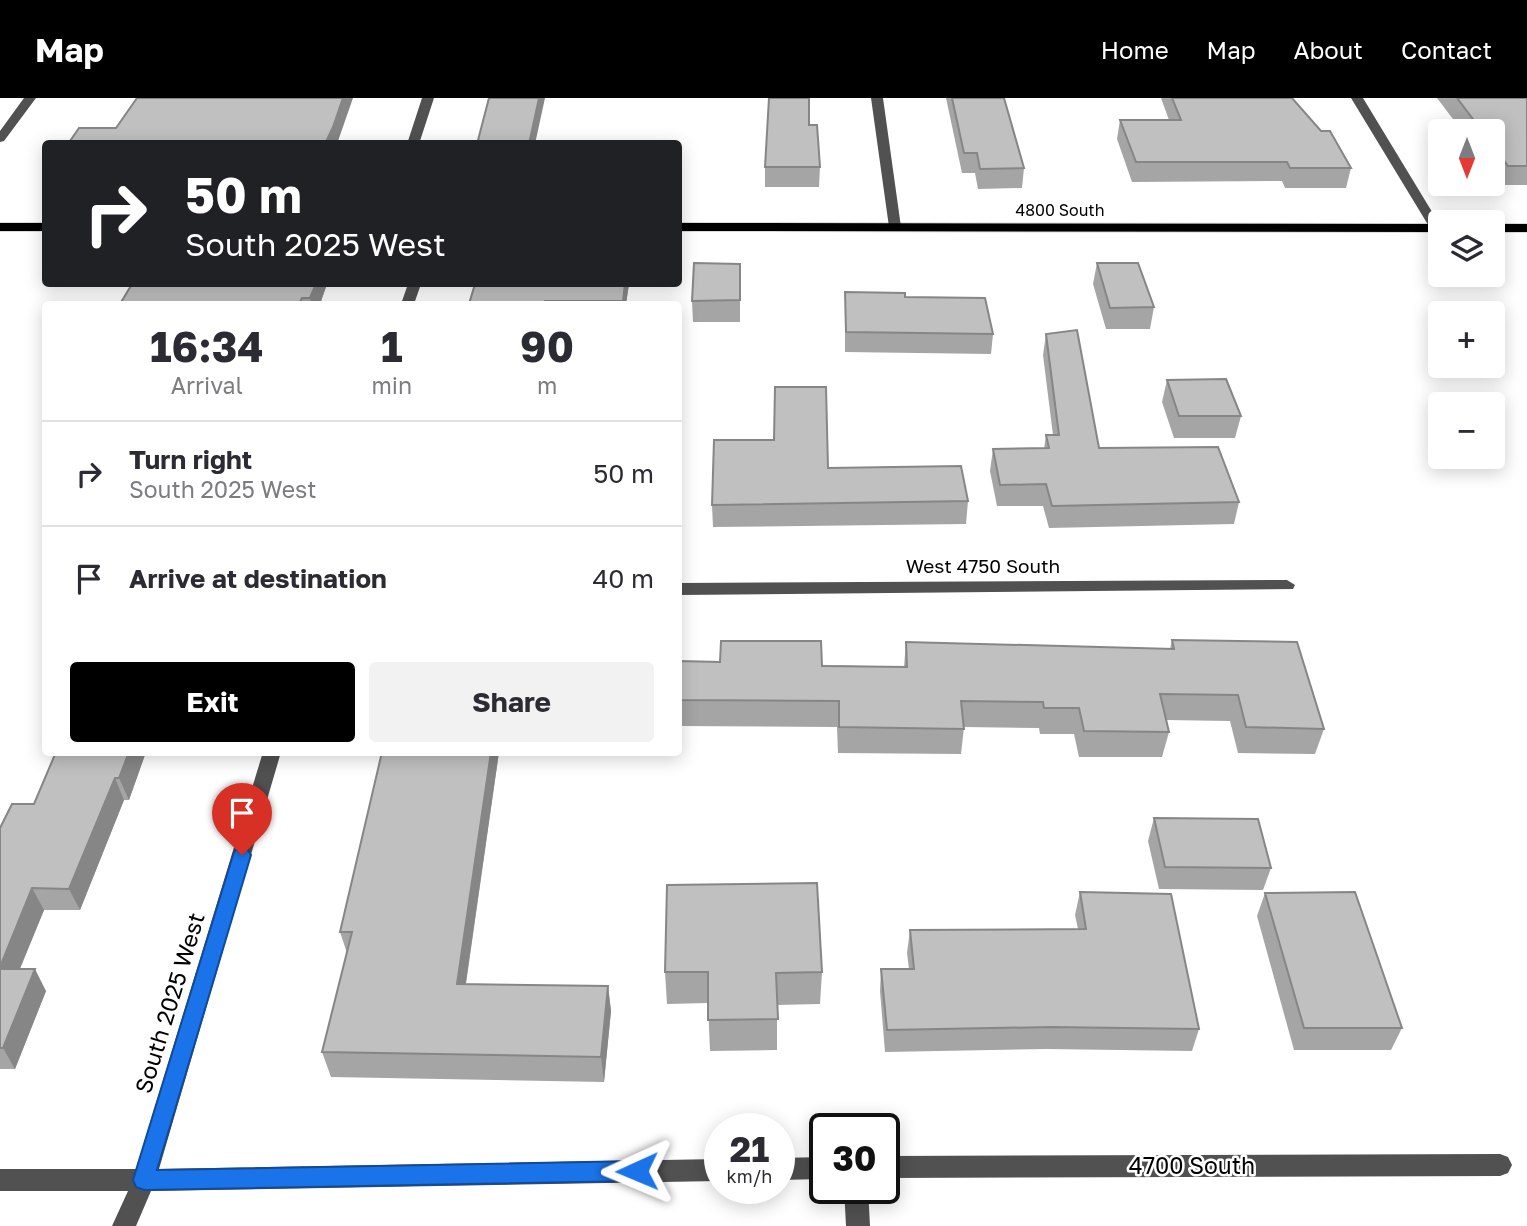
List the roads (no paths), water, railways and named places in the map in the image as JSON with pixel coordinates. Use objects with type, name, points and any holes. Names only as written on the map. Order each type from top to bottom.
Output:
[{"type":"main road","points":[[0,227],[42,227]]},
{"type":"main road","name":"4800 South","points":[[682,227],[1428,228]]},
{"type":"main road","points":[[1505,228],[1527,228]]},
{"type":"street","points":[[0,139],[30,98]]},
{"type":"street","points":[[414,140],[428,98]]},
{"type":"street","points":[[877,98],[895,227]]},
{"type":"street","points":[[1357,98],[1428,212]]},
{"type":"street","name":"West 4750 South","points":[[682,589],[1287,585]]},
{"type":"street","name":"South 2025 West","points":[[124,1226],[144,1180],[271,756]]},
{"type":"street","name":"4700 South","points":[[900,1167],[1500,1165]]},
{"type":"street","points":[[0,1180],[704,1170]]},
{"type":"street","points":[[857,1204],[858,1226]]}]
